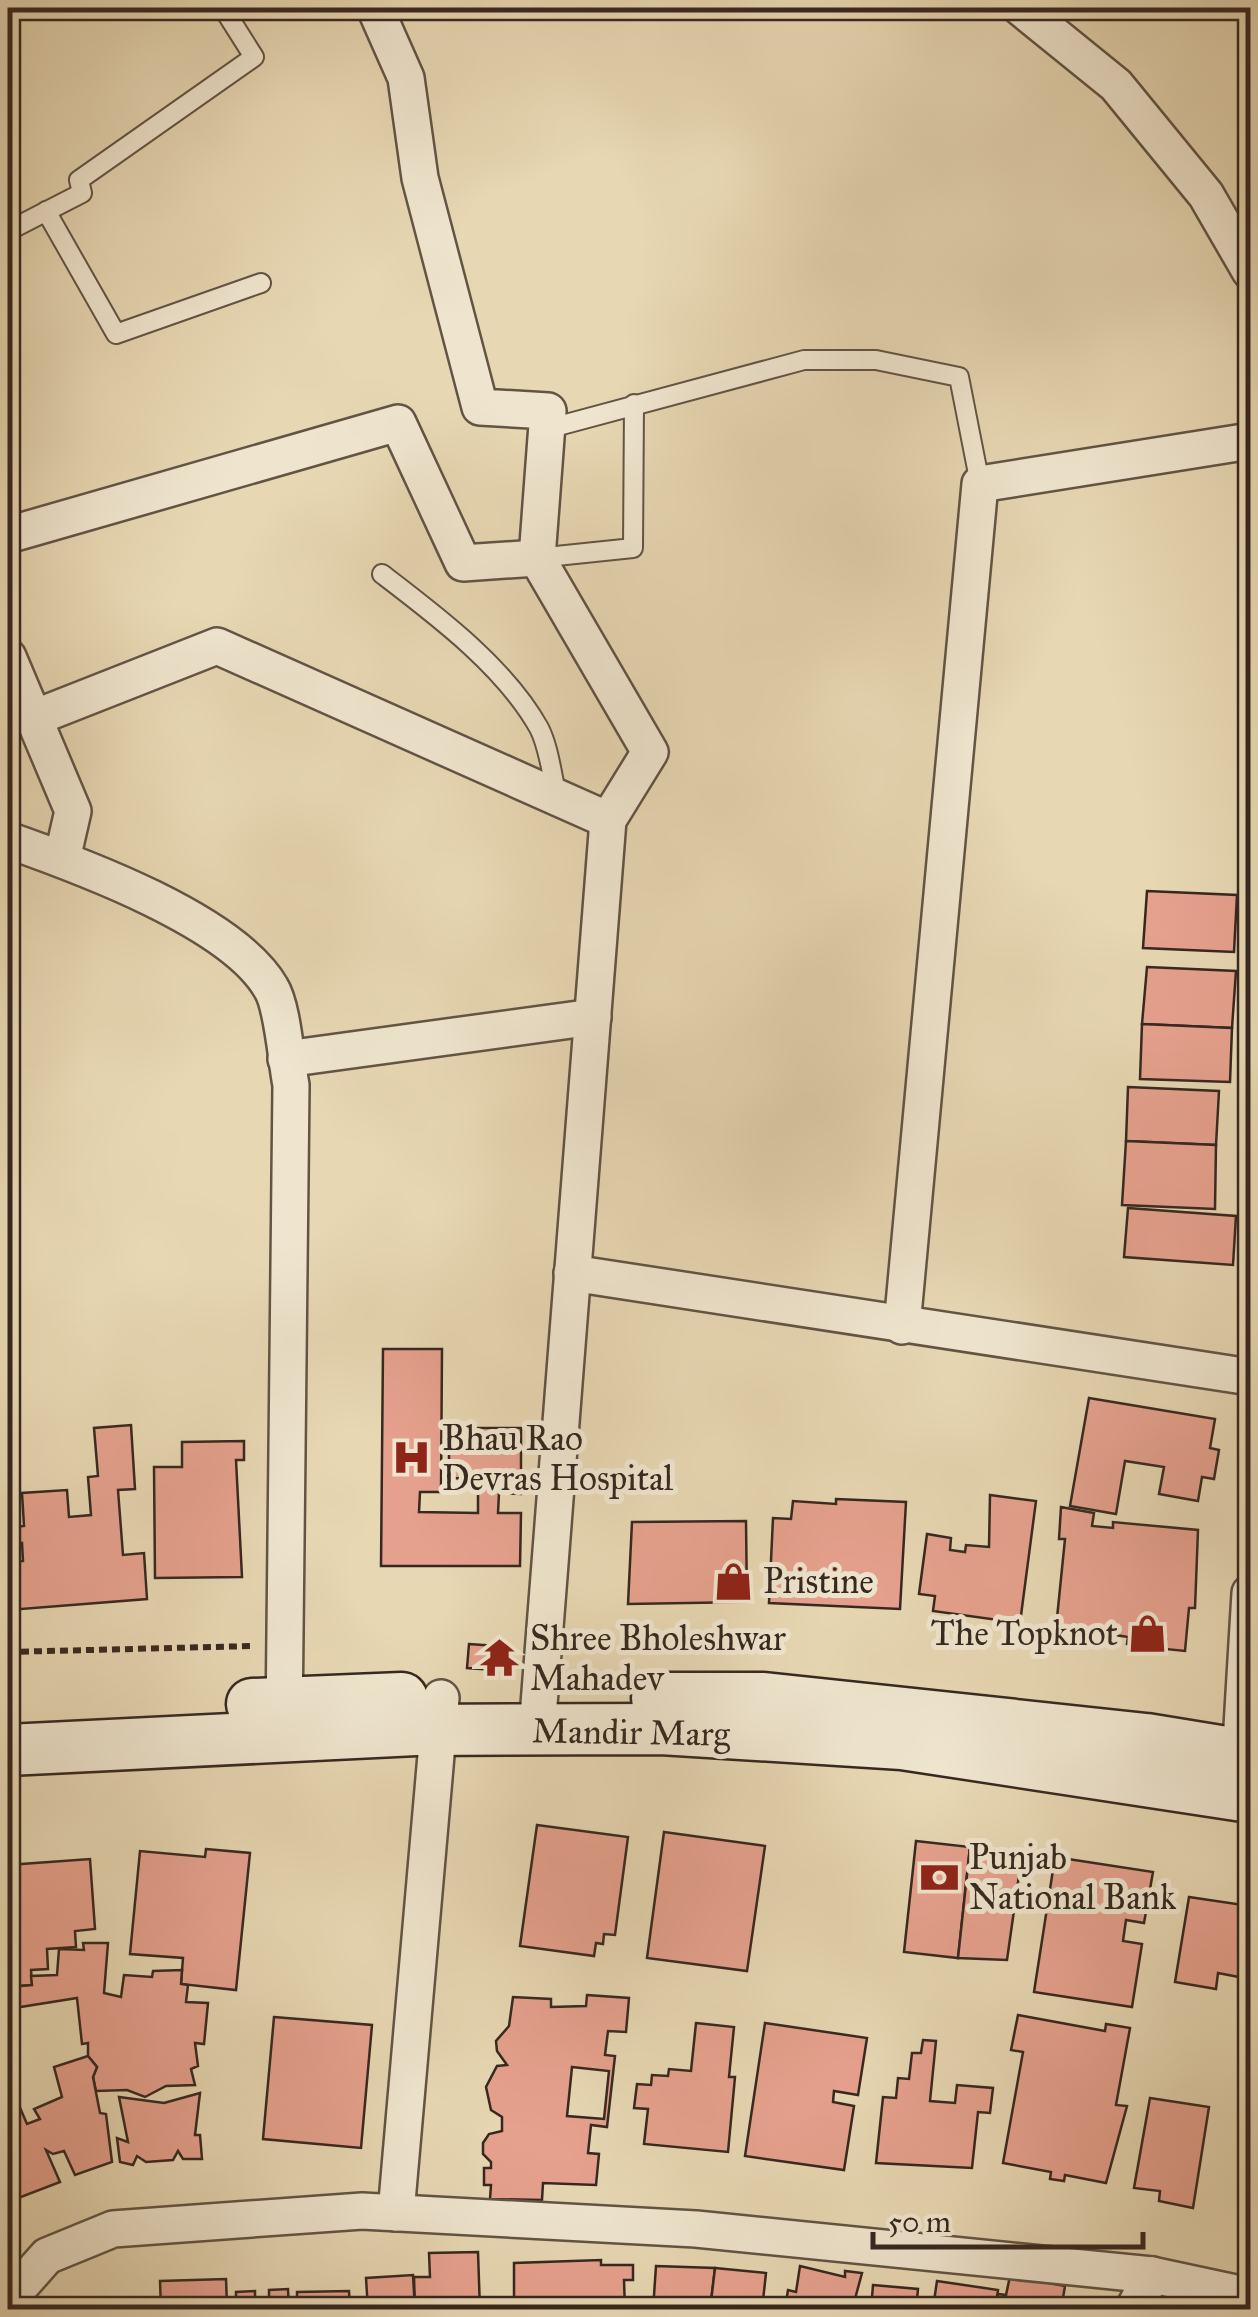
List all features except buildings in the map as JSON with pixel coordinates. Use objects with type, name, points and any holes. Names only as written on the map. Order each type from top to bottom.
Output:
[{"type":"main road","points":[[8,1721],[538,1714],[764,1698],[1146,1739],[1245,1776]]},
{"type":"main road","points":[[8,1750],[284,1718]]},
{"type":"street","points":[[375,8],[406,78],[420,178],[480,407],[548,411],[537,558],[650,752],[608,820],[538,1714]]},
{"type":"street","points":[[1021,8],[1116,85],[1206,195],[1250,271]]},
{"type":"street","points":[[8,535],[398,423],[462,563],[537,558]]},
{"type":"street","points":[[902,1326],[980,484],[1250,441]]},
{"type":"street","points":[[34,718],[217,646],[608,820]]},
{"type":"street","points":[[8,657],[73,812],[62,859]]},
{"type":"street","points":[[8,840],[62,859],[218,933],[272,989],[286,1058],[290,1105],[284,1718]]},
{"type":"street","points":[[286,1058],[593,1017]]},
{"type":"street","points":[[572,1273],[1250,1377]]},
{"type":"street","points":[[1245,1776],[1250,1593]]},
{"type":"street","points":[[396,2213],[440,1714]]},
{"type":"street","points":[[8,2300],[48,2256],[112,2228],[362,2211],[696,2229],[1152,2275],[1250,2296]]},
{"type":"street","points":[[1133,2310],[1152,2275]]},
{"type":"lane","points":[[8,230],[82,193],[79,180],[254,57],[224,8]]},
{"type":"lane","points":[[46,211],[116,334],[261,283]]},
{"type":"lane","points":[[547,429],[804,360],[876,360],[959,377],[980,484]]},
{"type":"lane","points":[[537,558],[633,548],[634,404]]},
{"type":"lane","points":[[382,574],[456,636],[540,730],[557,797]]},
{"type":"path","points":[[8,1652],[284,1646]]},
{"type":"place","name":"Bhau Rao Devras Hospital","points":[[412,1458]]},
{"type":"place","name":"Pristine","points":[[733,1581]]},
{"type":"place","name":"The Topknot","points":[[1148,1633]]},
{"type":"place","name":"Shree Bholeshwar Mahadev","points":[[500,1658]]},
{"type":"place","name":"Punjab National Bank","points":[[939,1877]]}]
